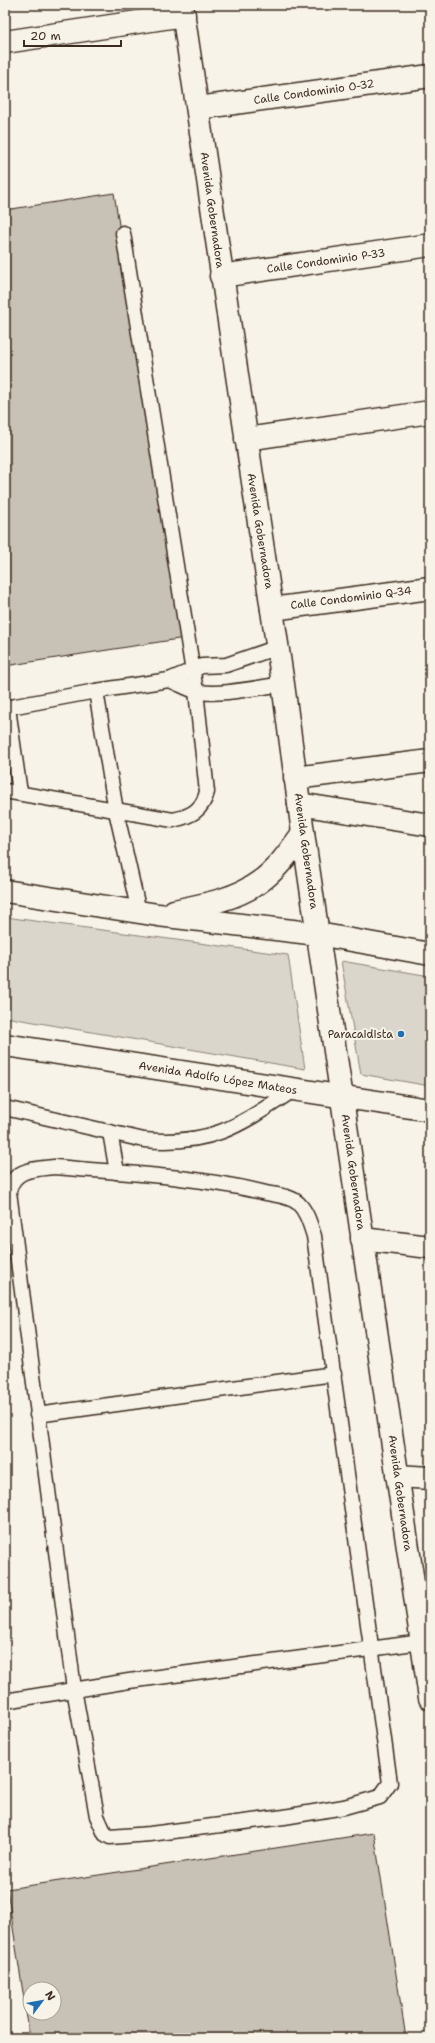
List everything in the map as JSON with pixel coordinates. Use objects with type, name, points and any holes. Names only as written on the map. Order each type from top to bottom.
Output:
[{"type":"street","points":[[5,42],[183,10]]},
{"type":"street","name":"Avenida Gobernadora","points":[[183,10],[221,276],[278,647],[295,778],[397,1476],[426,1642],[430,1698]]},
{"type":"street","name":"Calle Condominio O-32","points":[[198,108],[430,76]]},
{"type":"street","name":"Calle Condominio P-33","points":[[221,276],[430,245]]},
{"type":"street","points":[[246,439],[430,412]]},
{"type":"street","name":"Calle Condominio Q-34","points":[[272,609],[430,588]]},
{"type":"street","points":[[295,778],[430,761]]},
{"type":"street","points":[[299,804],[430,825]]},
{"type":"street","points":[[149,914],[215,902],[239,893],[258,883],[282,862],[303,833]]},
{"type":"street","points":[[5,890],[149,914],[318,934],[430,954]]},
{"type":"street","name":"Avenida Adolfo López Mateos","points":[[5,1045],[295,1089],[342,1098],[430,1110]]},
{"type":"street","points":[[362,1239],[430,1246]]},
{"type":"street","points":[[397,1476],[430,1478]]},
{"type":"lane","points":[[5,791],[173,820],[189,817],[199,810],[205,802],[208,792],[196,691],[123,232]]},
{"type":"lane","points":[[20,793],[6,708],[96,691],[169,680],[192,669],[202,666],[226,665],[278,647]]},
{"type":"lane","points":[[169,680],[196,691],[214,692],[283,684]]},
{"type":"lane","points":[[96,691],[116,811],[149,914]]},
{"type":"lane","points":[[5,1108],[144,1140],[167,1142],[200,1139],[242,1123],[295,1089]]},
{"type":"lane","points":[[110,1132],[117,1172]]},
{"type":"lane","points":[[54,1167],[117,1172],[179,1178],[251,1189],[297,1202],[305,1211],[314,1236],[334,1374],[370,1648],[390,1783],[388,1788],[380,1797],[374,1800],[344,1807],[284,1817],[150,1834],[110,1837],[103,1830],[97,1816],[74,1689],[9,1192],[10,1184],[16,1177],[24,1171],[33,1169],[54,1167]]},
{"type":"lane","points":[[37,1415],[334,1374]]},
{"type":"lane","points":[[5,1701],[74,1689],[370,1648],[426,1642]]},
{"type":"shaded area","points":[[5,917],[288,955],[305,1069],[5,1017]]},
{"type":"shaded area","points":[[341,961],[430,976],[430,1086],[361,1074]]},
{"type":"building","points":[[114,193],[185,638],[5,666],[5,210]]},
{"type":"building","points":[[374,1833],[406,2038],[30,2038],[27,2021],[62,2021],[62,1981],[22,1981],[22,1986],[7,1889]]},
{"type":"place","name":"Paracaidista","points":[[401,1034]]}]
